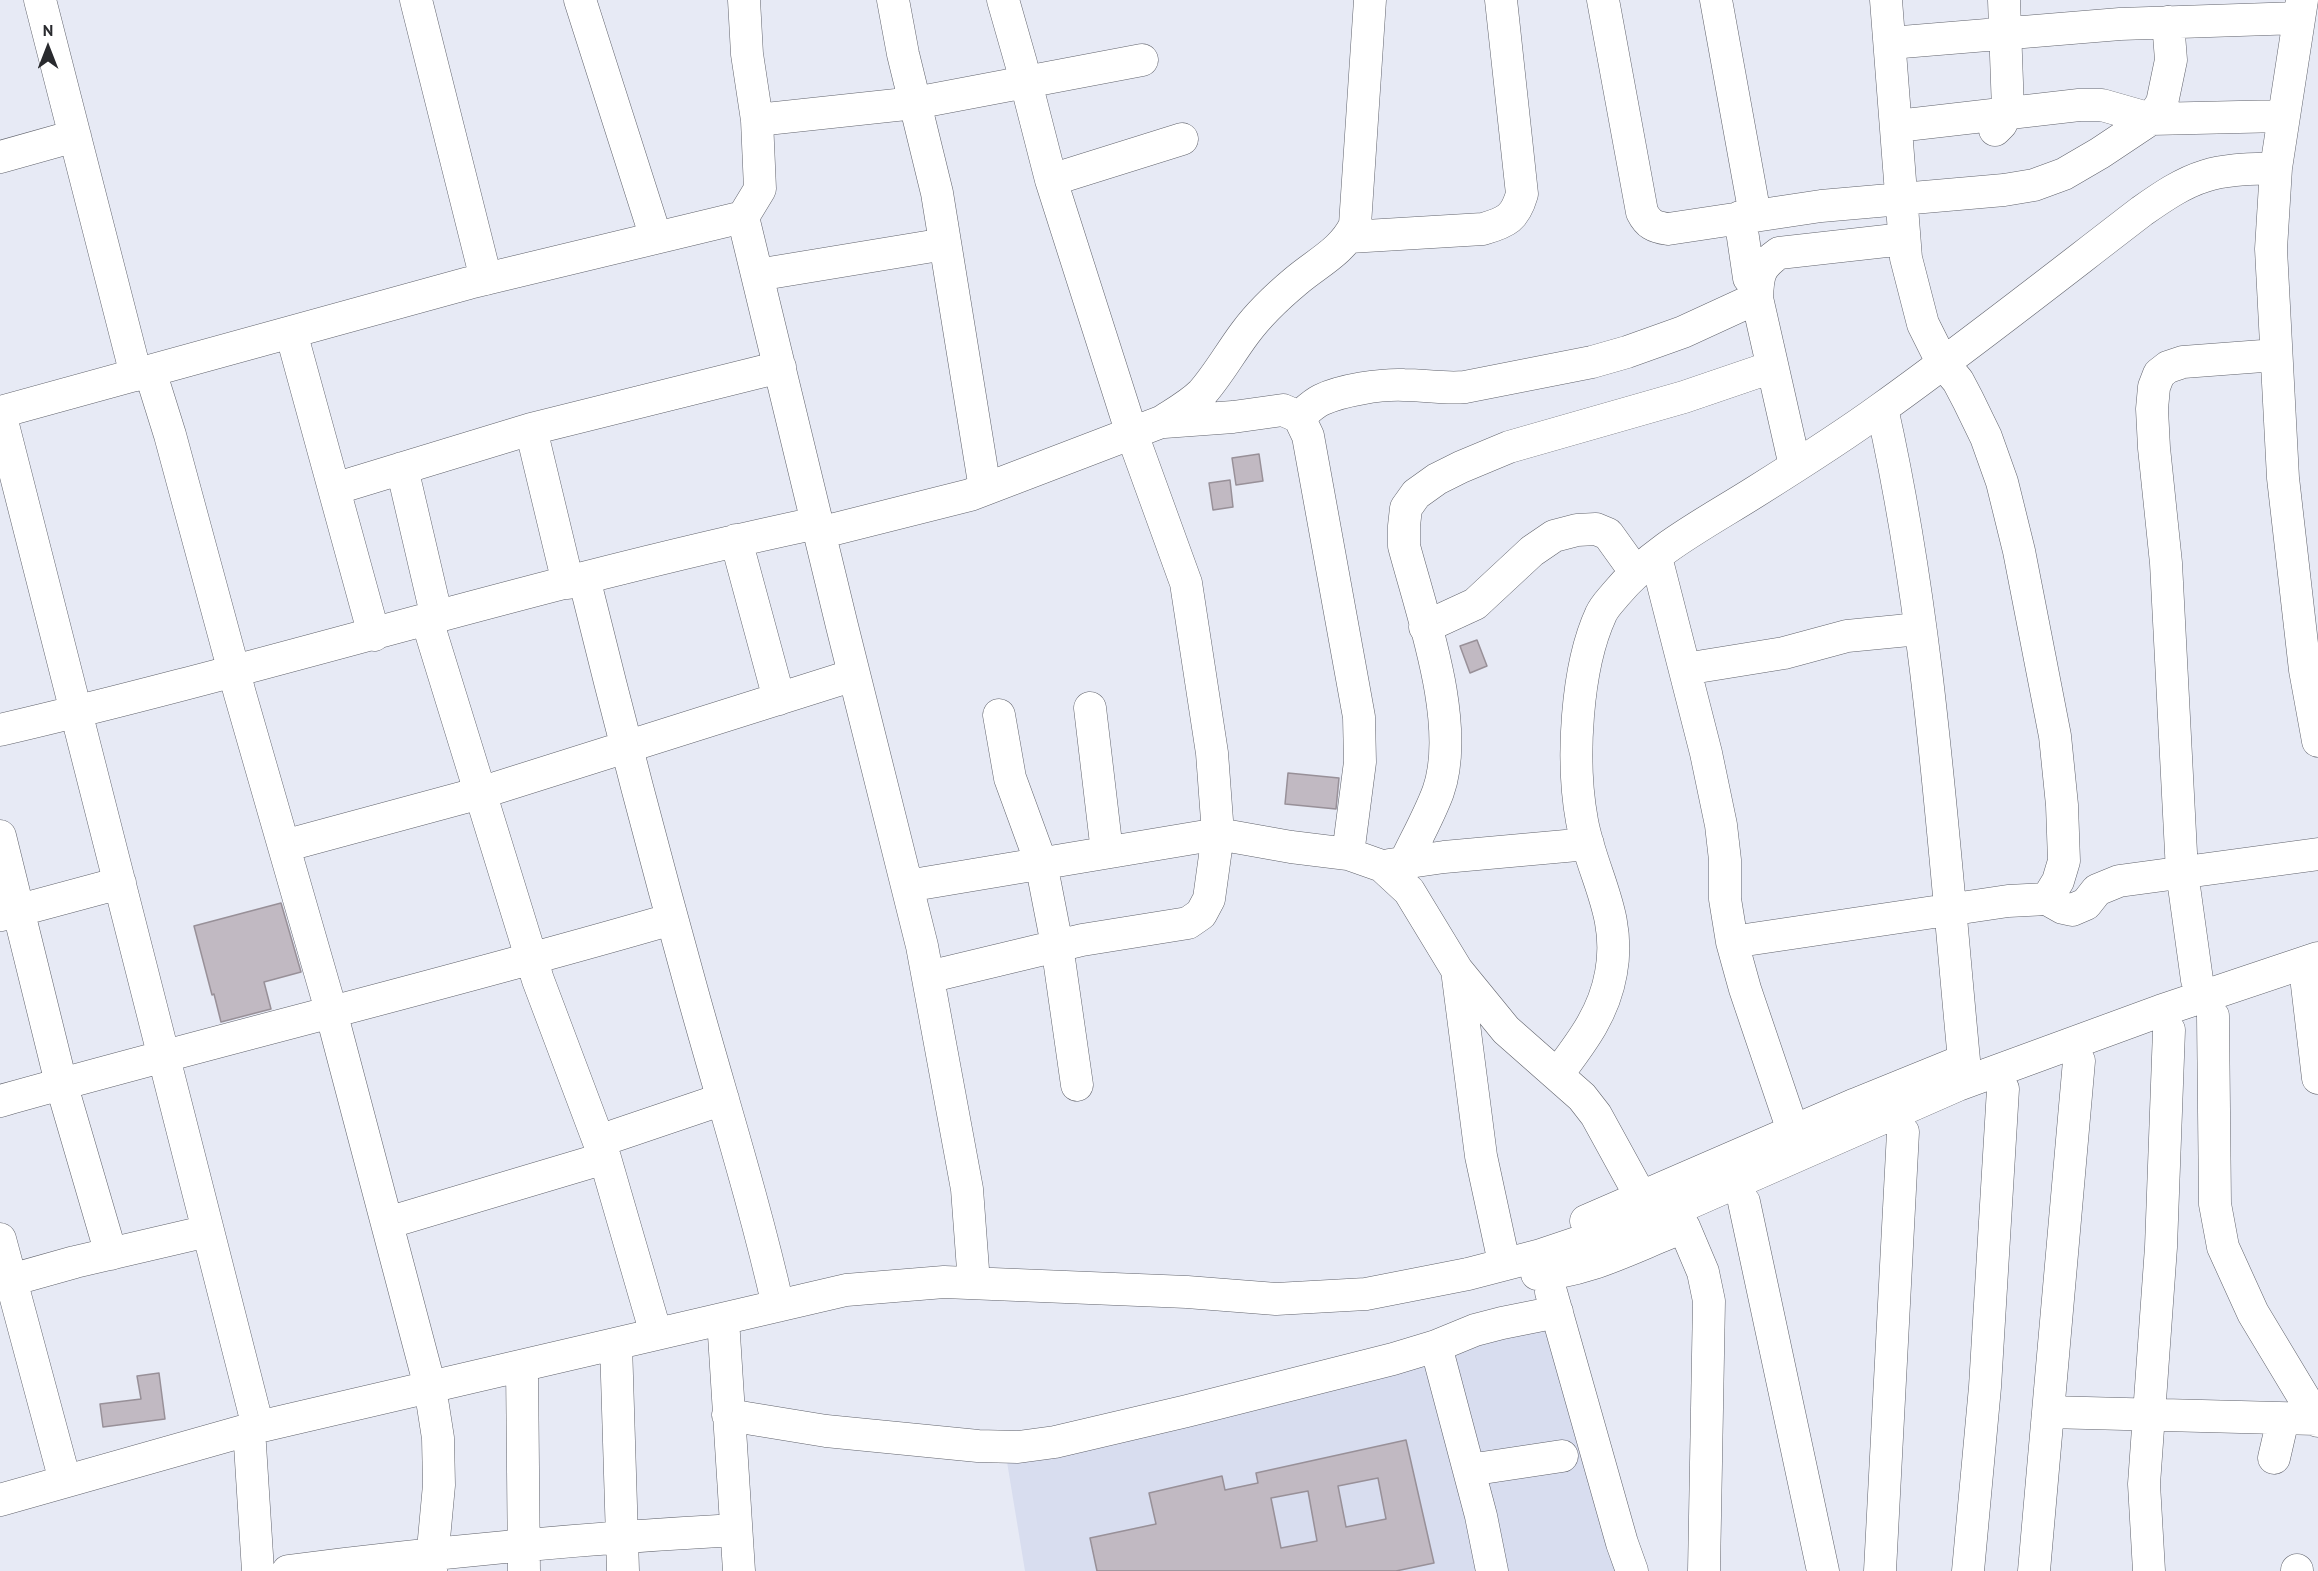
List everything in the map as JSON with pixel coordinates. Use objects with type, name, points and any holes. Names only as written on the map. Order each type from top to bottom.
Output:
[{"type":"street","points":[[40,0],[75,136],[143,373],[170,435],[331,1012],[430,1387],[438,1438],[439,1473],[432,1562]]},
{"type":"street","points":[[416,0],[486,279]]},
{"type":"street","points":[[580,0],[656,238]]},
{"type":"street","points":[[744,0],[747,54],[757,120],[760,189],[743,217],[928,977],[967,1189],[974,1283]]},
{"type":"street","points":[[893,0],[937,193],[985,489]]},
{"type":"street","points":[[928,977],[1057,945],[1188,923],[1201,914],[1209,899],[1218,834],[1212,753],[1186,583],[1132,434],[1051,180],[1027,82],[1003,0]]},
{"type":"street","points":[[0,730],[235,672],[576,580],[736,540],[818,528],[970,495],[1161,422],[1186,407],[1202,393],[1246,332],[1267,308],[1349,237],[1355,225],[1370,0]]},
{"type":"street","points":[[1349,237],[1483,229],[1502,223],[1517,212],[1522,194],[1501,0]]},
{"type":"street","points":[[1604,0],[1642,212],[1647,222],[1656,228],[1668,229],[1821,206],[2004,190],[2034,184],[2064,174],[2151,119],[2163,103],[2171,60],[2168,22]]},
{"type":"street","points":[[1716,0],[1748,216],[1753,288],[1795,466]]},
{"type":"street","points":[[1886,0],[1906,258],[1923,324],[1942,362],[1958,381],[1986,437],[2002,482],[2019,551],[2055,736],[2062,806],[2064,861],[2058,881],[2047,899]]},
{"type":"street","points":[[1999,123],[2008,86],[2004,0]]},
{"type":"street","points":[[1890,43],[2006,33],[2119,12],[2168,22],[2200,11],[2301,9],[2276,168],[2271,249],[2283,478],[2305,670],[2318,741]]},
{"type":"street","points":[[757,120],[915,103],[1142,60]]},
{"type":"street","points":[[1897,126],[1999,123],[2079,105],[2102,105],[2151,119],[2283,116]]},
{"type":"street","points":[[0,157],[75,136]]},
{"type":"street","points":[[1051,180],[1182,139]]},
{"type":"street","points":[[1557,1075],[1588,1034],[1597,1018],[1611,973],[1613,925],[1581,819],[1577,760],[1577,724],[1586,656],[1602,612],[1627,581],[1681,538],[1882,408],[2142,211],[2176,188],[2206,176],[2235,170],[2276,168]]},
{"type":"street","points":[[258,1571],[254,1428],[208,1231],[76,712],[9,483],[0,413],[486,279],[743,217]]},
{"type":"street","points":[[1299,417],[1320,401],[1335,395],[1379,386],[1404,385],[1447,389],[1592,363],[1683,332],[1753,288],[1766,262],[1779,253],[1904,239]]},
{"type":"street","points":[[757,275],[945,244]]},
{"type":"street","points":[[291,332],[374,634]]},
{"type":"street","points":[[2197,980],[2182,872],[2166,563],[2153,429],[2154,387],[2159,374],[2168,366],[2276,355]]},
{"type":"street","points":[[334,489],[531,429],[780,367]]},
{"type":"street","points":[[1394,864],[1438,791],[1444,761],[1445,720],[1440,684],[1404,546],[1406,508],[1416,494],[1453,471],[1509,447],[1673,400],[1772,367]]},
{"type":"street","points":[[1882,408],[1894,464],[1933,720],[1964,1060]]},
{"type":"street","points":[[1161,422],[1233,417],[1283,410],[1299,417],[1308,436],[1359,717],[1360,762],[1348,854]]},
{"type":"street","points":[[531,429],[625,747],[759,1223],[778,1306]]},
{"type":"street","points":[[402,468],[432,619],[480,793],[531,960],[602,1149],[656,1334]]},
{"type":"street","points":[[1425,627],[1475,604],[1532,551],[1554,536],[1577,530],[1596,529],[1608,534],[1646,565],[1685,669],[1721,825],[1725,860],[1725,899],[1732,942],[1793,1131]]},
{"type":"street","points":[[736,540],[779,699]]},
{"type":"street","points":[[1685,669],[1784,652],[1847,636],[1919,629]]},
{"type":"street","points":[[284,846],[480,793],[854,675]]},
{"type":"street","points":[[1090,708],[1107,852]]},
{"type":"street","points":[[999,715],[1010,778],[1041,863],[1057,945],[1077,1085]]},
{"type":"street","points":[[907,886],[1218,834],[1348,854],[1394,864],[1588,844]]},
{"type":"street","points":[[0,836],[10,913],[111,1254]]},
{"type":"street","points":[[1732,942],[2008,901],[2047,899],[2072,910],[2086,904],[2097,890],[2119,881],[2318,854]]},
{"type":"street","points":[[1394,864],[1457,970],[1506,1030],[1582,1097],[1596,1115],[1641,1197]]},
{"type":"street","points":[[10,913],[120,883]]},
{"type":"street","points":[[0,1101],[164,1055],[531,960],[672,919]]},
{"type":"street","points":[[1468,1274],[1793,1131],[1964,1060],[2076,1019],[2318,939]]},
{"type":"street","points":[[1457,970],[1481,1156],[1503,1258]]},
{"type":"street","points":[[1468,1274],[1546,1274],[1597,1262],[1677,1220],[1968,1081],[2160,1011],[2314,975]]},
{"type":"street","points":[[0,1500],[254,1428],[846,1290],[944,1282],[1187,1292],[1276,1299],[1366,1294],[1468,1274],[1744,1202],[2003,1089],[2213,1016],[2314,975]]},
{"type":"street","points":[[2314,975],[2318,1078]]},
{"type":"street","points":[[2213,1016],[2215,1204],[2223,1246],[2253,1313],[2317,1420]]},
{"type":"street","points":[[2149,1571],[2144,1484],[2147,1416],[2161,1246],[2169,1030]]},
{"type":"street","points":[[2034,1571],[2079,1061]]},
{"type":"street","points":[[1968,1571],[1985,1387],[2003,1089]]},
{"type":"street","points":[[387,1223],[602,1149],[723,1099]]},
{"type":"street","points":[[1880,1571],[1903,1131]]},
{"type":"street","points":[[1744,1202],[1823,1571]]},
{"type":"street","points":[[1677,1220],[1702,1272],[1709,1301],[1704,1571]]},
{"type":"street","points":[[6,1281],[208,1231]]},
{"type":"street","points":[[0,1239],[6,1281],[65,1481]]},
{"type":"street","points":[[1546,1274],[1622,1543],[1632,1571]]},
{"type":"street","points":[[729,1414],[826,1431],[978,1446],[1018,1447],[1055,1442],[1187,1411],[1393,1359],[1436,1346],[1475,1330],[1557,1312]]},
{"type":"street","points":[[723,1319],[739,1571]]},
{"type":"street","points":[[616,1344],[623,1571]]},
{"type":"street","points":[[1436,1346],[1481,1516],[1492,1571]]},
{"type":"street","points":[[522,1366],[525,1558]]},
{"type":"street","points":[[2048,1412],[2317,1420]]},
{"type":"street","points":[[2274,1458],[2283,1419]]},
{"type":"street","points":[[1469,1470],[1562,1456]]},
{"type":"street","points":[[288,1571],[525,1558],[621,1536],[736,1530]]},
{"type":"shaded area","points":[[1546,1326],[1623,1571],[1025,1571],[1007,1462]]},
{"type":"building","points":[[1259,454],[1263,481],[1236,485],[1232,458]]},
{"type":"building","points":[[1230,480],[1233,507],[1213,510],[1209,483]]},
{"type":"building","points":[[1477,640],[1487,666],[1470,673],[1460,646]]},
{"type":"building","points":[[1288,773],[1339,778],[1336,809],[1285,804]]},
{"type":"building","points":[[281,903],[301,972],[264,982],[271,1009],[221,1022],[194,926]]},
{"type":"building","points":[[159,1373],[165,1419],[103,1427],[100,1404],[141,1399],[137,1376]]},
{"type":"building","points":[[1406,1440],[1434,1563],[1396,1571],[1097,1571],[1090,1538],[1156,1524],[1149,1493],[1222,1476],[1225,1490],[1258,1483],[1256,1473]],"holes":[[[1378,1478],[1386,1519],[1346,1527],[1338,1486]],[[1308,1491],[1317,1541],[1281,1548],[1271,1498]]]}]
